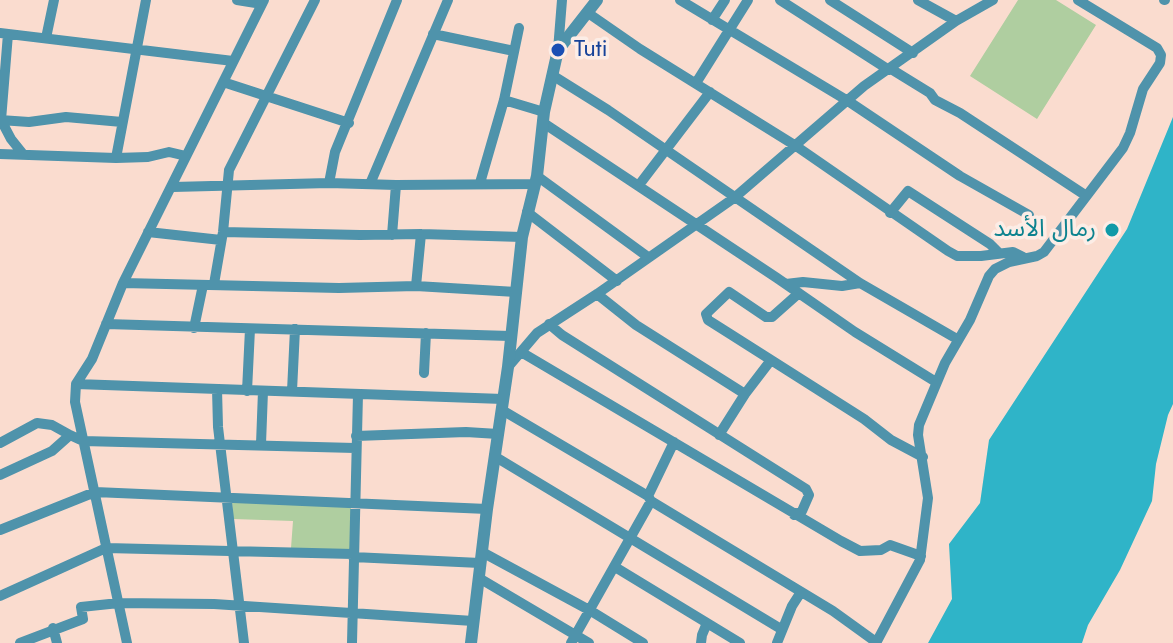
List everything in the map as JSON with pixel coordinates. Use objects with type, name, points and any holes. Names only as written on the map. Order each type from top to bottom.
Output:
[{"type":"street","points":[[46,38],[54,0]]},
{"type":"street","points":[[116,158],[146,0]]},
{"type":"street","points":[[127,643],[75,402],[76,384],[92,359],[123,283],[263,2],[237,0]]},
{"type":"street","points":[[194,328],[222,236],[229,170],[315,0]]},
{"type":"street","points":[[329,183],[335,152],[397,0]]},
{"type":"street","points":[[370,184],[448,0]]},
{"type":"street","points":[[471,643],[522,237],[558,50],[562,0]]},
{"type":"street","points":[[558,50],[597,0]]},
{"type":"street","points":[[680,0],[848,101],[960,176],[1029,215]]},
{"type":"street","points":[[712,20],[725,0]]},
{"type":"street","points":[[696,83],[748,0]]},
{"type":"street","points":[[780,0],[930,93],[935,100],[1085,195]]},
{"type":"street","points":[[830,0],[913,53]]},
{"type":"street","points":[[918,0],[956,21]]},
{"type":"street","points":[[508,367],[537,333],[734,198],[864,86],[956,21],[993,0]]},
{"type":"street","points":[[76,384],[358,394],[503,405],[876,642],[921,556],[928,498],[919,425],[957,339],[995,269],[1044,252],[1123,148],[1143,89],[1160,63],[1161,55],[1157,48],[1078,0]]},
{"type":"street","points":[[588,13],[796,146],[957,256],[1013,252],[1023,257]]},
{"type":"street","points":[[480,183],[504,100],[519,28]]},
{"type":"street","points":[[23,154],[0,120],[4,34],[233,61]]},
{"type":"street","points":[[433,34],[514,51]]},
{"type":"street","points":[[552,75],[860,283],[957,339]]},
{"type":"street","points":[[223,82],[349,123]]},
{"type":"street","points":[[639,185],[710,92]]},
{"type":"street","points":[[504,100],[543,117],[855,332],[936,382]]},
{"type":"street","points":[[0,120],[29,122],[66,117],[122,122]]},
{"type":"street","points":[[0,154],[116,158],[148,157],[169,152],[186,156]]},
{"type":"street","points":[[173,187],[535,180],[648,257]]},
{"type":"street","points":[[392,235],[396,185]]},
{"type":"street","points":[[890,213],[908,191],[999,253]]},
{"type":"street","points":[[527,212],[617,281]]},
{"type":"street","points":[[148,232],[222,236],[421,234],[522,237]]},
{"type":"street","points":[[416,286],[421,234]]},
{"type":"street","points":[[786,284],[803,282],[842,286],[860,283]]},
{"type":"street","points":[[123,283],[339,288],[416,286],[516,292]]},
{"type":"street","points":[[799,293],[772,317],[766,317],[729,292],[706,314],[708,320],[864,419],[891,440],[923,457]]},
{"type":"street","points":[[597,294],[636,325],[745,394]]},
{"type":"street","points":[[106,324],[510,336]]},
{"type":"street","points":[[549,324],[806,489],[809,495],[802,511],[794,515]]},
{"type":"street","points":[[247,391],[250,329]]},
{"type":"street","points":[[292,391],[295,329]]},
{"type":"street","points":[[424,373],[426,333]]},
{"type":"street","points":[[521,352],[860,551],[881,550],[890,545],[921,556]]},
{"type":"street","points":[[719,435],[771,360]]},
{"type":"street","points":[[217,389],[220,442],[244,643]]},
{"type":"street","points":[[261,444],[263,391]]},
{"type":"street","points":[[352,643],[358,394]]},
{"type":"street","points":[[0,443],[37,423],[52,425],[83,441],[261,444],[498,434]]},
{"type":"street","points":[[0,475],[52,451],[70,435]]},
{"type":"street","points":[[574,639],[630,540],[674,442]]},
{"type":"street","points":[[494,456],[781,629]]},
{"type":"street","points":[[0,530],[95,492],[487,509]]},
{"type":"street","points":[[0,596],[106,548],[481,557],[591,611],[643,643]]},
{"type":"street","points":[[615,567],[740,643]]},
{"type":"street","points":[[479,578],[574,639],[589,643]]},
{"type":"street","points":[[777,643],[801,592]]},
{"type":"street","points":[[20,643],[83,619],[81,607],[119,603],[241,606],[473,621]]},
{"type":"street","points":[[701,643],[707,623]]},
{"type":"street","points":[[53,628],[57,643]]},
{"type":"green space","points":[[1018,0],[1056,0],[1096,25],[1037,119],[970,76]]},
{"type":"green space","points":[[232,501],[351,504],[351,551],[291,548],[293,521],[233,519]]},
{"type":"water","points":[[1173,117],[1173,404],[1156,464],[1152,501],[1120,570],[1088,625],[1082,643],[928,643],[952,599],[949,544],[980,503],[989,440],[1127,229]]},
{"type":"place","name":"Tuti","points":[[558,50]]},
{"type":"place","name":"رمال الأسد","points":[[1112,230]]}]
